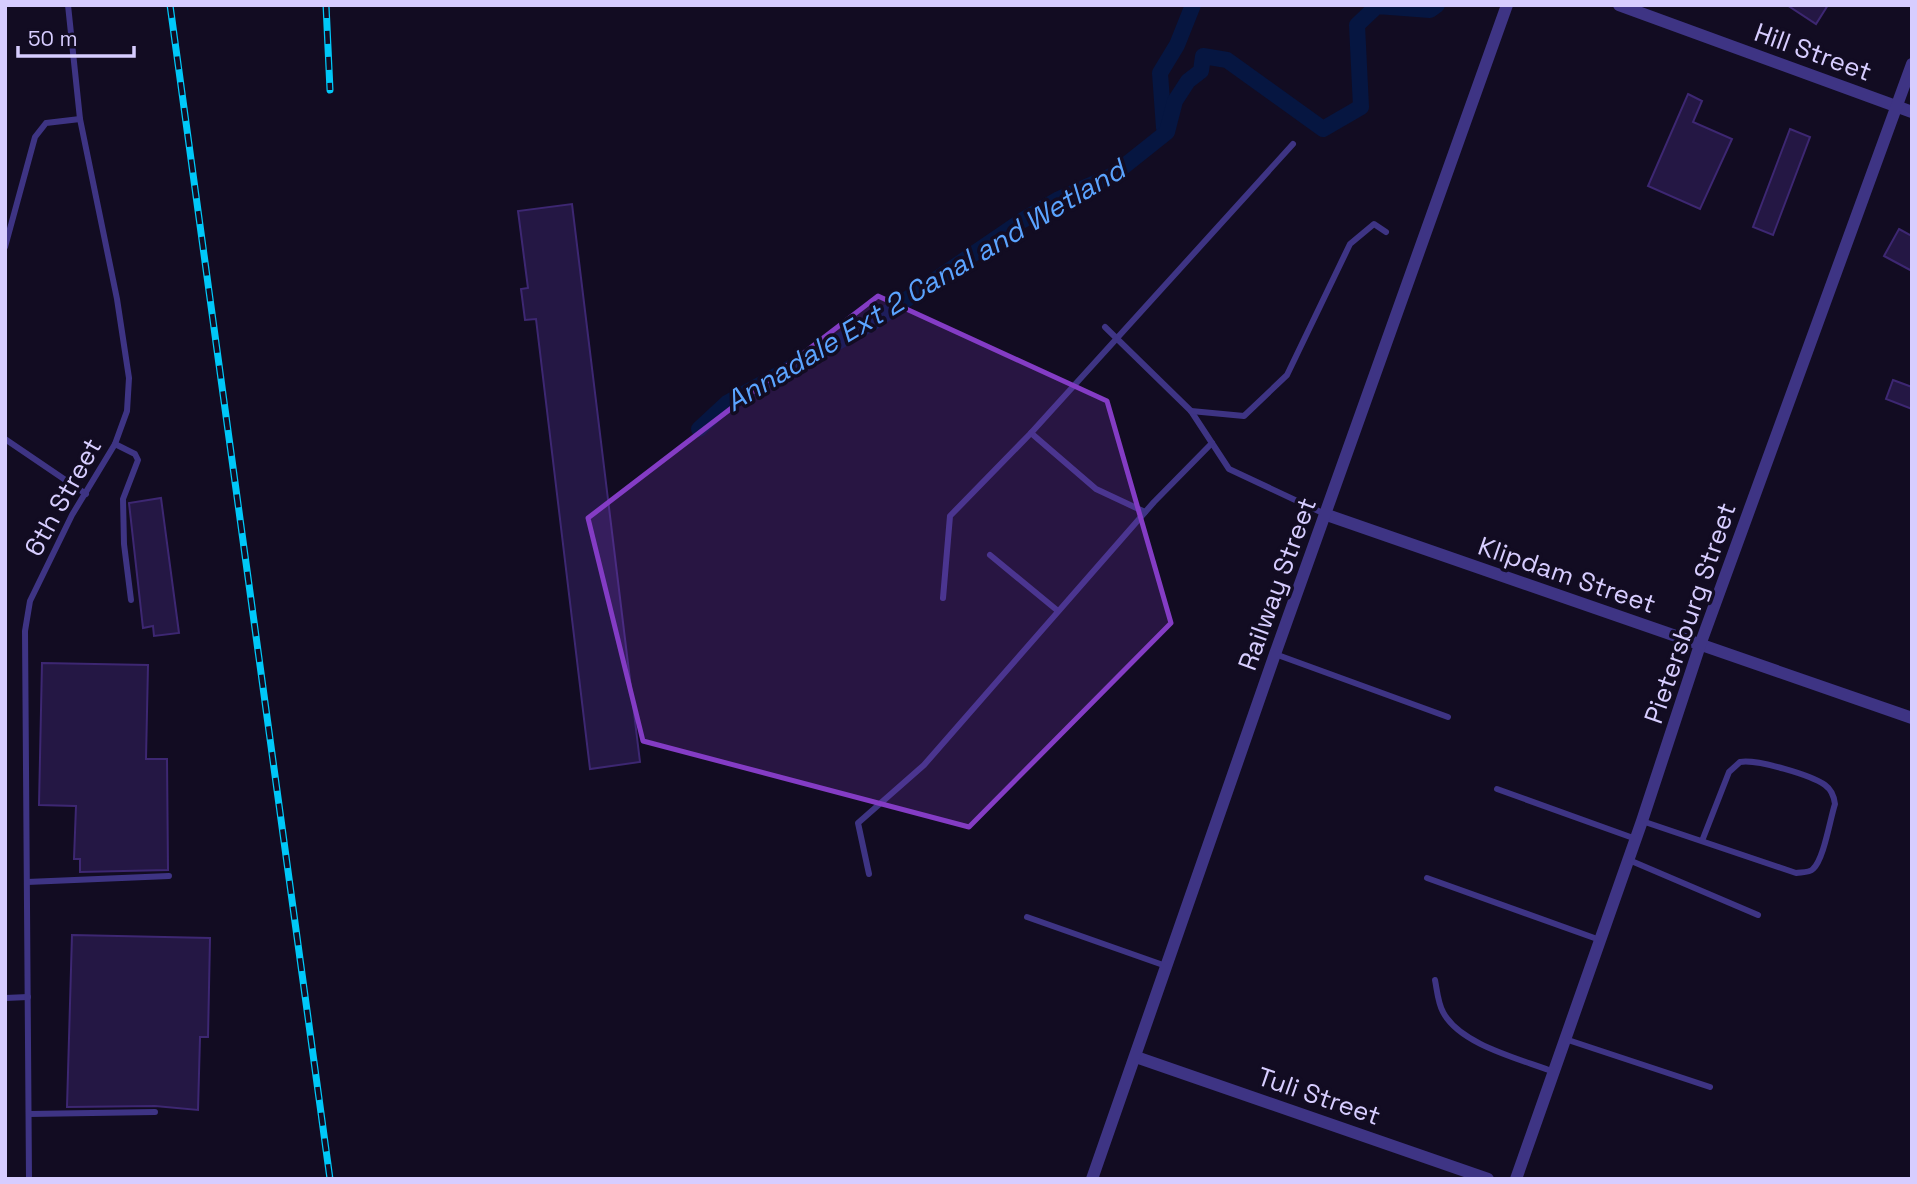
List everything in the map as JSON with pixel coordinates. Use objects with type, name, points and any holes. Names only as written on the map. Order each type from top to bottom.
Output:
[{"type":"street","name":"Railway Street","points":[[1092,1179],[1275,654],[1327,515],[1507,5]]},
{"type":"street","name":"Hill Street","points":[[1619,5],[1912,112]]},
{"type":"street","name":"Pietersburg Street","points":[[1516,1179],[1629,860],[1700,645],[1912,64]]},
{"type":"street","name":"Klipdam Street","points":[[1327,515],[1912,718]]},
{"type":"street","name":"Tuli Street","points":[[1136,1057],[1488,1179]]},
{"type":"lane","name":"6th Street","points":[[29,1179],[25,631],[30,601],[115,444],[127,411],[129,378],[117,299],[80,119],[68,5]]},
{"type":"lane","points":[[5,247],[35,137],[46,123],[80,119]]},
{"type":"lane","points":[[943,598],[950,516],[1031,433],[1293,144]]},
{"type":"lane","points":[[1191,411],[1244,416],[1287,375],[1350,244],[1374,225],[1386,232]]},
{"type":"lane","points":[[1105,327],[1191,411],[1229,469],[1327,515]]},
{"type":"lane","points":[[1031,433],[1096,489],[1145,512]]},
{"type":"lane","points":[[5,439],[86,494]]},
{"type":"lane","points":[[869,874],[858,823],[924,765],[1145,512],[1212,443]]},
{"type":"lane","points":[[115,444],[135,454],[138,460],[123,499],[124,544],[131,600]]},
{"type":"lane","points":[[990,555],[1058,611]]},
{"type":"lane","points":[[1275,654],[1448,716]]},
{"type":"lane","points":[[1642,821],[1796,873],[1806,872],[1813,869],[1820,854],[1835,804],[1833,796],[1822,783],[1758,762],[1740,762],[1729,772],[1702,841]]},
{"type":"lane","points":[[1497,789],[1636,839]]},
{"type":"lane","points":[[1629,860],[1758,915]]},
{"type":"lane","points":[[27,882],[169,876]]},
{"type":"lane","points":[[1427,878],[1600,940]]},
{"type":"lane","points":[[1027,917],[1167,967]]},
{"type":"lane","points":[[1435,979],[1441,1009],[1456,1029],[1470,1039],[1553,1072]]},
{"type":"lane","points":[[5,998],[28,998]]},
{"type":"lane","points":[[1565,1039],[1710,1087]]},
{"type":"lane","points":[[29,1114],[155,1112]]},
{"type":"highlighted area","points":[[878,296],[1107,401],[1171,623],[969,827],[643,741],[588,518]]},
{"type":"building","points":[[1787,5],[1828,5],[1816,24]]},
{"type":"building","points":[[1688,94],[1702,101],[1693,122],[1732,139],[1700,209],[1648,186]]},
{"type":"building","points":[[1790,129],[1810,137],[1773,235],[1753,227]]},
{"type":"building","points":[[572,204],[640,762],[590,769],[536,319],[525,320],[521,289],[528,288],[518,211]]},
{"type":"building","points":[[1899,229],[1912,236],[1912,271],[1884,256]]},
{"type":"building","points":[[1893,380],[1912,387],[1912,409],[1886,399]]},
{"type":"building","points":[[161,498],[179,633],[154,636],[153,626],[143,628],[129,503]]},
{"type":"building","points":[[42,663],[148,665],[146,759],[167,759],[168,870],[80,872],[80,859],[74,859],[76,806],[39,805]]},
{"type":"building","points":[[72,935],[210,938],[208,1037],[200,1037],[198,1110],[155,1106],[67,1107]]},
{"type":"waterway","name":"Annadale Ext 2 Canal and Wetland","points":[[1164,128],[1160,73],[1177,45],[1193,5]]},
{"type":"waterway","name":"Annadale Ext 2 Canal and Wetland","points":[[699,429],[727,403],[872,323],[1023,220],[1059,199],[1113,175],[1167,132],[1175,101],[1188,81],[1201,71],[1203,56],[1227,60],[1323,129],[1361,107],[1357,25],[1377,6],[1430,10],[1437,5]]},
{"type":"railway","points":[[170,5],[330,1179]]},
{"type":"railway","points":[[326,5],[330,90]]}]
